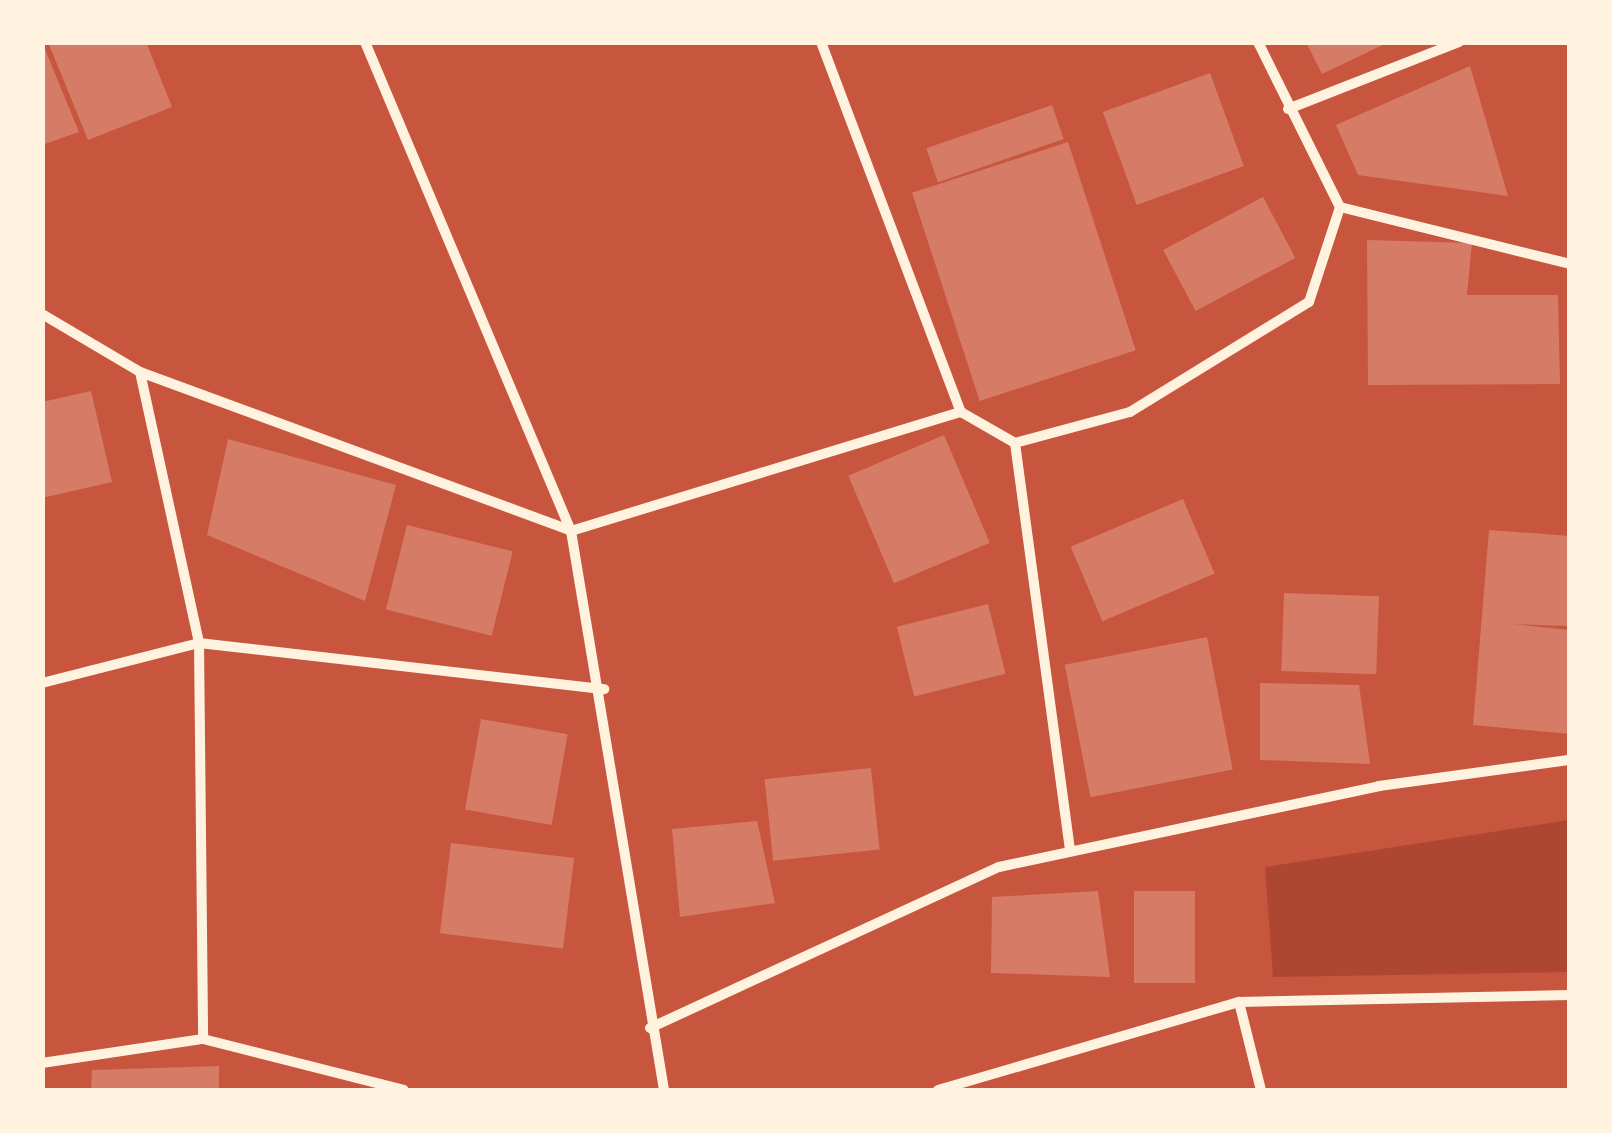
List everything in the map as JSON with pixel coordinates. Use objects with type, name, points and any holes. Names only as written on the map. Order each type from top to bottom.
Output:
[{"type":"street","points":[[365,42],[571,532],[604,688],[650,1028],[664,1090]]},
{"type":"street","points":[[821,42],[961,412],[1015,442],[1130,412],[1309,302],[1340,206],[1288,109],[1258,42]]},
{"type":"street","points":[[1288,109],[1458,42]]},
{"type":"street","points":[[1340,206],[1570,264]]},
{"type":"street","points":[[42,314],[140,372],[571,532],[961,412]]},
{"type":"street","points":[[140,372],[199,643],[203,1039]]},
{"type":"street","points":[[1015,442],[1070,852]]},
{"type":"street","points":[[42,684],[199,643],[604,688]]},
{"type":"street","points":[[650,1028],[999,867],[1380,786],[1570,760]]},
{"type":"street","points":[[938,1090],[1240,1002],[1570,995]]},
{"type":"street","points":[[1240,1002],[1260,1090]]},
{"type":"street","points":[[42,1063],[203,1039],[404,1090]]},
{"type":"shaded area","points":[[1569,820],[1569,972],[1273,977],[1265,867]]},
{"type":"building","points":[[42,42],[79,132],[42,145]]},
{"type":"building","points":[[48,42],[146,42],[172,107],[88,140]]},
{"type":"building","points":[[1306,42],[1389,42],[1322,74]]},
{"type":"building","points":[[1470,66],[1508,196],[1358,175],[1336,125]]},
{"type":"building","points":[[1210,73],[1244,166],[1137,205],[1103,112]]},
{"type":"building","points":[[1052,105],[1064,139],[938,182],[926,148]]},
{"type":"building","points":[[1068,142],[1136,350],[980,401],[912,193]]},
{"type":"building","points":[[1263,197],[1295,258],[1196,311],[1163,250]]},
{"type":"building","points":[[1367,240],[1472,243],[1467,295],[1558,295],[1560,384],[1368,385]]},
{"type":"building","points":[[91,391],[112,482],[42,498],[42,402]]},
{"type":"building","points":[[944,435],[990,543],[894,583],[848,476]]},
{"type":"building","points":[[228,439],[396,485],[365,601],[207,535]]},
{"type":"building","points":[[1183,499],[1215,574],[1102,621],[1071,547]]},
{"type":"building","points":[[407,525],[513,551],[492,636],[386,609]]},
{"type":"building","points":[[1489,530],[1570,536],[1570,626],[1513,624],[1570,630],[1570,734],[1473,725]]},
{"type":"building","points":[[1284,593],[1379,596],[1376,674],[1281,671]]},
{"type":"building","points":[[988,604],[1005,674],[914,697],[897,627]]},
{"type":"building","points":[[1207,637],[1233,770],[1090,797],[1065,665]]},
{"type":"building","points":[[1260,683],[1359,685],[1370,764],[1260,760]]},
{"type":"building","points":[[481,719],[568,734],[552,825],[465,810]]},
{"type":"building","points":[[871,768],[880,850],[773,861],[765,779]]},
{"type":"building","points":[[757,821],[775,903],[680,917],[672,829]]},
{"type":"building","points":[[451,843],[574,858],[563,948],[440,933]]},
{"type":"building","points":[[1098,891],[1110,977],[991,973],[992,897]]},
{"type":"building","points":[[1134,891],[1195,891],[1195,983],[1134,983]]},
{"type":"building","points":[[219,1066],[219,1090],[91,1090],[92,1070]]}]
